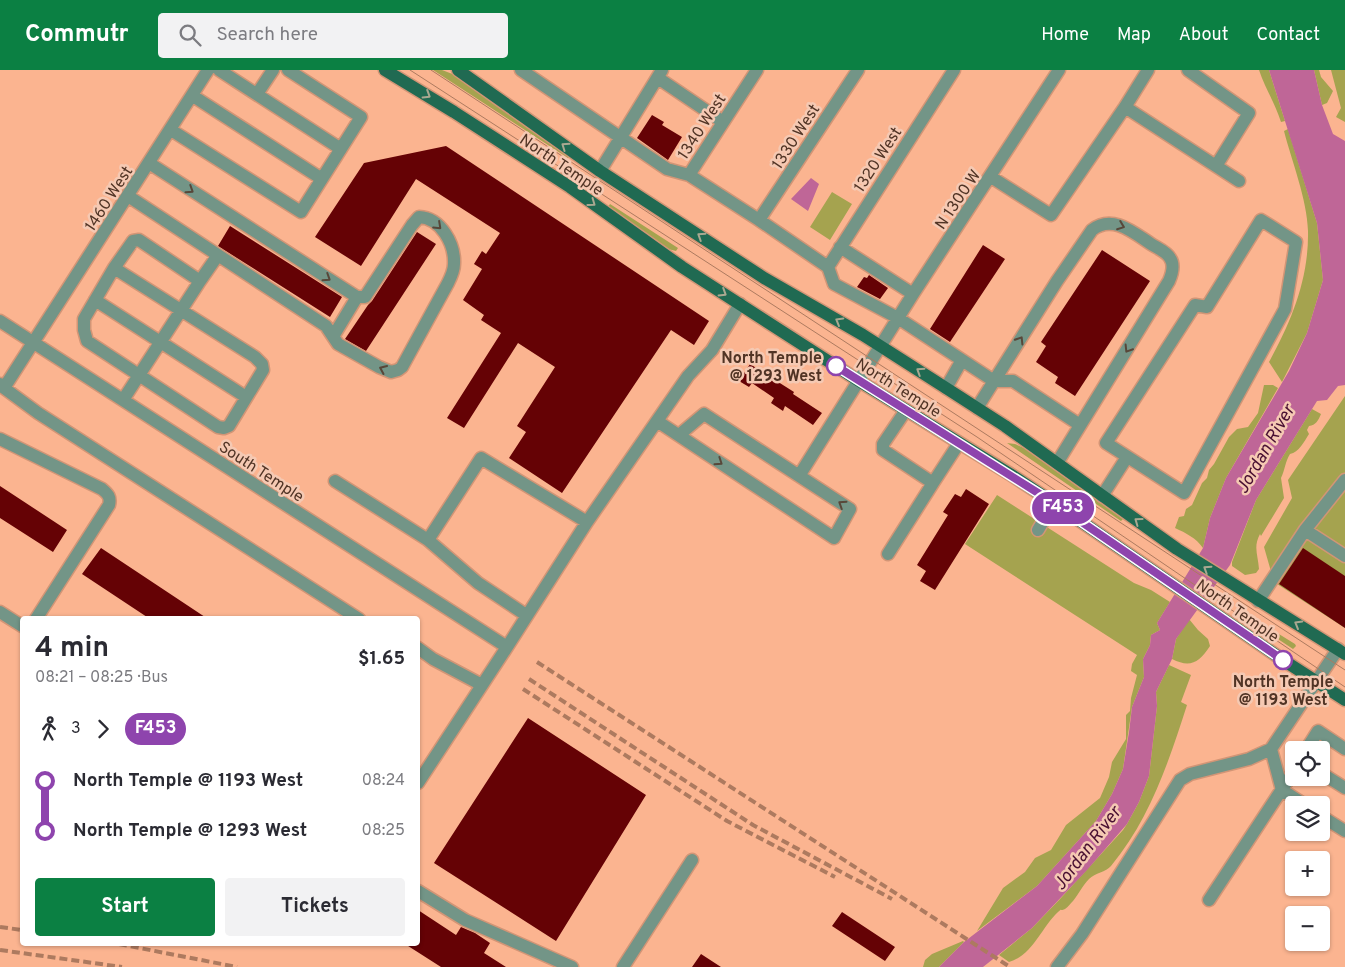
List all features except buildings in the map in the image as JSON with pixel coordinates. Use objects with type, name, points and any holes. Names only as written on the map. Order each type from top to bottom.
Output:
[{"type":"main road","name":"North Temple","points":[[385,70],[570,187],[682,267],[1054,503],[1345,700]]},
{"type":"main road","name":"North Temple","points":[[458,70],[600,171],[764,278],[881,346],[977,408],[1177,550],[1341,651]]},
{"type":"street","name":"1460 West","points":[[2,386],[34,343],[208,70]]},
{"type":"street","points":[[219,70],[341,149]]},
{"type":"street","points":[[256,94],[272,70]]},
{"type":"street","points":[[171,130],[301,212],[361,117],[288,70]]},
{"type":"street","points":[[521,70],[667,169],[689,176],[759,220],[828,267],[834,284],[898,318],[994,381],[1012,381],[1080,425]]},
{"type":"street","name":"1340 West","points":[[689,176],[757,70]]},
{"type":"street","name":"1330 West","points":[[759,220],[858,70]]},
{"type":"street","name":"1320 West","points":[[828,267],[954,70]]},
{"type":"street","name":"N 1300 W","points":[[799,476],[913,294],[1059,70]]},
{"type":"street","points":[[991,177],[1051,215],[1148,70]]},
{"type":"street","points":[[1188,70],[1249,113],[1216,166]]},
{"type":"street","points":[[600,171],[660,74],[723,122]]},
{"type":"street","points":[[193,96],[322,179]]},
{"type":"street","points":[[1125,107],[1239,181]]},
{"type":"street","points":[[128,196],[326,326],[334,335],[338,344],[391,372],[402,367],[448,283],[453,270],[452,247],[437,224],[426,217],[420,217],[412,225],[365,297],[357,298],[149,163]]},
{"type":"street","points":[[1260,220],[1296,242],[1285,310],[1184,493],[1127,457],[1106,443],[1195,305],[1207,307],[1260,220]]},
{"type":"street","points":[[977,408],[1057,281],[1092,230],[1099,224],[1113,223],[1123,226],[1167,254],[1171,259],[1172,271],[1169,281],[1056,463]]},
{"type":"street","points":[[114,268],[255,357],[262,364],[263,370],[229,426],[224,428],[218,427],[96,348],[87,341],[84,330],[84,319],[114,268],[133,241],[138,240],[200,281]]},
{"type":"street","points":[[840,247],[913,294]]},
{"type":"street","points":[[123,400],[218,255]]},
{"type":"street","points":[[334,335],[357,298]]},
{"type":"street","points":[[95,300],[246,397]]},
{"type":"street","points":[[420,779],[508,647],[526,615],[587,522],[688,376],[712,350],[740,304]]},
{"type":"street","name":"South Temple","points":[[0,321],[508,647]]},
{"type":"street","points":[[946,388],[962,360]]},
{"type":"street","points":[[2,386],[38,414],[353,616]]},
{"type":"street","points":[[906,410],[882,450],[933,483]]},
{"type":"street","points":[[657,420],[679,435],[834,538],[850,509],[704,414],[679,435]]},
{"type":"street","points":[[0,439],[102,489],[108,493],[110,499],[109,505],[38,616]]},
{"type":"street","points":[[888,554],[959,442]]},
{"type":"street","points":[[1102,496],[1127,457]]},
{"type":"street","points":[[428,540],[480,458],[587,522]]},
{"type":"street","points":[[1258,601],[1305,530],[1345,480]]},
{"type":"street","points":[[335,481],[428,540],[478,582],[526,615]]},
{"type":"street","points":[[1038,530],[1054,503]]},
{"type":"street","points":[[1305,530],[1345,556]]},
{"type":"street","points":[[0,612],[20,625]]},
{"type":"street","points":[[420,649],[433,659],[482,685]]},
{"type":"street","points":[[1057,967],[1082,934],[1180,780],[1190,774],[1249,759],[1271,749],[1316,682],[1341,651]]},
{"type":"street","points":[[1312,741],[1318,731],[1345,749]]},
{"type":"street","points":[[1271,749],[1282,790],[1291,796]]},
{"type":"street","points":[[1330,779],[1345,788]]},
{"type":"street","points":[[1209,900],[1285,785]]},
{"type":"street","points":[[1330,822],[1345,831]]},
{"type":"street","points":[[623,967],[692,860]]},
{"type":"street","points":[[420,892],[465,920],[572,967]]},
{"type":"shaded area","points":[[433,70],[442,70],[455,75],[569,157],[568,158]]},
{"type":"shaded area","points":[[1259,70],[1269,70],[1285,121],[1281,122]]},
{"type":"shaded area","points":[[1314,70],[1319,70],[1321,77],[1333,91],[1327,103],[1322,105]]},
{"type":"shaded area","points":[[1331,70],[1345,70],[1345,122],[1336,117],[1341,108]]},
{"type":"shaded area","points":[[1288,129],[1317,223],[1323,280],[1307,333],[1282,382],[1269,362],[1285,331],[1297,300],[1308,249],[1305,206],[1284,131]]},
{"type":"shaded area","points":[[832,192],[852,204],[830,240],[810,227]]},
{"type":"shaded area","points":[[610,204],[678,248],[676,251],[668,249],[608,207]]},
{"type":"shaded area","points":[[1264,385],[1273,385],[1278,388],[1226,478],[1210,518],[1203,548],[1187,534],[1175,528],[1179,517],[1184,516],[1186,509],[1192,505],[1202,483],[1207,478],[1209,470],[1229,437],[1237,429],[1248,427],[1258,413]]},
{"type":"shaded area","points":[[1345,396],[1345,628],[1274,582],[1264,547],[1292,498],[1288,480]]},
{"type":"shaded area","points":[[1312,409],[1321,414],[1313,425],[1309,426],[1307,430],[1309,434],[1301,446],[1288,457],[1281,478],[1284,498],[1258,539],[1256,547],[1259,569],[1256,573],[1245,575],[1232,566],[1232,562],[1256,500]]},
{"type":"shaded area","points":[[1007,443],[1024,448],[1123,519],[1121,521]]},
{"type":"shaded area","points":[[997,495],[1134,583],[1151,590],[1170,602],[1157,623],[1160,630],[1151,635],[1150,645],[1143,659],[1144,677],[1132,707],[1123,769],[1112,794],[1096,821],[1037,886],[977,931],[1003,888],[1025,872],[1035,858],[1051,850],[1066,825],[1100,798],[1109,777],[1112,762],[1126,739],[1126,715],[1130,711],[1137,675],[1131,671],[1132,664],[1137,655],[965,544]]},
{"type":"shaded area","points":[[1247,614],[1296,646],[1293,649],[1246,618]]},
{"type":"shaded area","points":[[1189,619],[1208,639],[1210,646],[1194,662],[1178,662],[1172,659],[1176,639]]},
{"type":"shaded area","points":[[1169,665],[1191,675],[1181,702],[1187,705],[1157,789],[1137,829],[1111,866],[1089,879],[1069,905],[1052,918],[1031,947],[1009,962],[999,955],[1032,928],[1060,899],[1123,830],[1139,802],[1149,776],[1157,706],[1156,692]]},
{"type":"shaded area","points":[[963,941],[939,967],[923,967],[925,960],[932,954]]},
{"type":"water","name":"Jordan River","points":[[1269,70],[1314,70],[1322,105],[1333,134],[1345,141],[1345,385],[1338,386],[1327,400],[1317,401],[1256,500],[1230,565],[1176,639],[1172,659],[1156,692],[1157,706],[1149,776],[1139,802],[1127,824],[1032,928],[983,967],[939,967],[964,942],[1037,886],[1096,821],[1112,794],[1123,769],[1132,707],[1144,677],[1143,659],[1150,645],[1151,635],[1160,630],[1157,623],[1203,548],[1210,518],[1226,478],[1289,371],[1307,333],[1323,280],[1317,223]]},
{"type":"water","points":[[811,178],[819,184],[808,211],[791,199]]},
{"type":"tram line","points":[[410,70],[977,437],[1345,687]]},
{"type":"tram line","points":[[431,70],[1345,670]]},
{"type":"railway","points":[[537,662],[1010,967]]},
{"type":"railway","points":[[529,679],[753,825],[892,899]]},
{"type":"railway","points":[[523,689],[727,821],[835,877]]},
{"type":"railway","points":[[0,927],[20,930]]},
{"type":"railway","points":[[129,946],[237,967]]},
{"type":"railway","points":[[0,950],[122,967]]},
{"type":"bus line","name":"F453","points":[[836,366],[1010,474],[1283,660]]},
{"type":"place","name":"North Temple @ 1293 West","points":[[836,366]]},
{"type":"place","name":"North Temple @ 1193 West","points":[[1283,660]]}]
